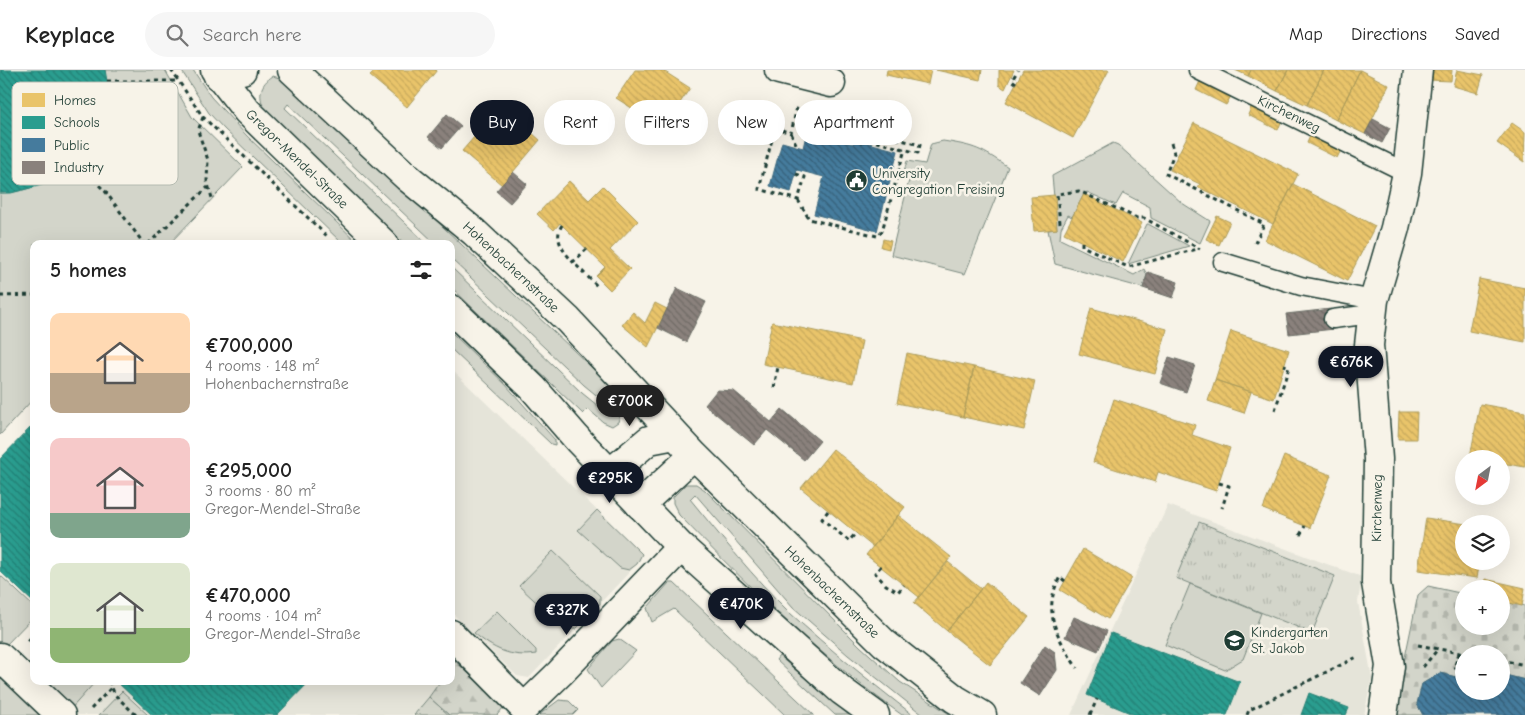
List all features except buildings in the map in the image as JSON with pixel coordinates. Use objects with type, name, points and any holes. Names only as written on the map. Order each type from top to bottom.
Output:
[{"type":"street","name":"Hohenbachernstraße","points":[[292,70],[407,177],[474,232],[568,320],[694,455],[884,643],[955,699],[982,715]]},
{"type":"street","points":[[779,70],[831,84]]},
{"type":"street","name":"Kirchenweg","points":[[1383,715],[1390,666],[1387,639],[1376,584],[1378,460],[1369,345],[1373,307],[1395,228],[1407,173],[1418,70]]},
{"type":"street","name":"Gregor-Mendel-Straße","points":[[225,72],[247,111],[380,240]]},
{"type":"street","points":[[455,313],[533,388],[610,473],[681,547],[835,685],[875,715]]},
{"type":"street","points":[[610,473],[649,440],[676,435]]},
{"type":"street","points":[[640,505],[694,455]]},
{"type":"street","points":[[455,639],[520,712],[566,668],[681,547]]},
{"type":"street","points":[[0,657],[61,715]]},
{"type":"lane","name":"Kirchenweg","points":[[1198,70],[1407,173]]},
{"type":"lane","points":[[1223,262],[1373,307]]},
{"type":"lane","points":[[1333,320],[1373,307]]},
{"type":"path","points":[[107,81],[177,81],[171,70]]},
{"type":"path","points":[[1016,83],[1012,80],[1018,70]]},
{"type":"path","points":[[178,82],[203,117],[330,240]]},
{"type":"path","points":[[795,115],[791,133],[797,146]]},
{"type":"path","points":[[203,117],[198,131],[208,160],[209,187],[212,198]]},
{"type":"path","points":[[791,133],[775,128],[759,188],[798,200],[809,219],[877,236],[882,232],[905,149]]},
{"type":"path","points":[[865,130],[920,145],[918,153],[905,149],[867,139],[862,142],[865,130]]},
{"type":"path","points":[[1172,143],[1174,153],[1166,174],[1264,224],[1242,267]]},
{"type":"path","points":[[796,174],[805,178],[798,200]]},
{"type":"path","points":[[1187,185],[1189,179]]},
{"type":"path","points":[[99,185],[143,240]]},
{"type":"path","points":[[889,185],[894,186]]},
{"type":"path","points":[[150,240],[209,187]]},
{"type":"path","points":[[1060,223],[1057,194],[1079,191],[1137,218],[1144,218],[1223,262]]},
{"type":"path","points":[[562,225],[558,231],[559,241],[574,262],[599,288]]},
{"type":"path","points":[[1082,242],[1082,246],[1128,268],[1198,248]]},
{"type":"path","points":[[574,262],[587,249]]},
{"type":"path","points":[[0,296],[30,295]]},
{"type":"path","points":[[1275,410],[1289,367],[1284,365]]},
{"type":"path","points":[[774,388],[778,367]]},
{"type":"path","points":[[1219,483],[1229,486],[1222,508]]},
{"type":"path","points":[[828,511],[822,519],[830,527],[850,541],[856,533]]},
{"type":"path","points":[[1300,535],[1305,526]]},
{"type":"path","points":[[881,566],[875,573],[886,585],[898,592],[904,585]]},
{"type":"path","points":[[1065,581],[1060,577],[1053,590],[1051,615],[1058,637],[1077,668]]},
{"type":"path","points":[[1247,715],[1249,710],[1387,639],[1455,652]]},
{"type":"path","points":[[1510,662],[1525,665]]},
{"type":"path","points":[[85,715],[112,687],[115,695],[136,715]]},
{"type":"path","points":[[1090,715],[1097,699]]},
{"type":"shaded area","points":[[455,373],[642,554],[637,564],[529,678],[517,676],[455,616]]},
{"type":"shaded area","name":"Kindergarten St. Jakob","points":[[1168,505],[1362,577],[1358,602],[1372,678],[1364,715],[1071,715]]},
{"type":"shaded area","points":[[455,647],[506,702],[497,715],[73,715],[42,685],[455,685]]},
{"type":"green space","points":[[105,70],[165,70],[172,82],[106,82]]},
{"type":"green space","points":[[181,70],[193,70],[211,97],[247,136],[355,240],[339,240],[209,113]]},
{"type":"green space","points":[[273,76],[282,79],[313,104],[608,383],[624,402],[618,422],[612,426],[603,422],[588,409],[583,414],[455,291],[455,271],[582,393],[608,414],[612,408],[584,385],[455,263],[455,240],[432,240],[288,104],[285,108],[423,240],[401,240],[264,108],[261,90]]},
{"type":"green space","points":[[178,93],[192,117],[243,167],[173,240],[30,240],[30,402],[0,435],[0,193],[39,185],[178,185]]},
{"type":"green space","points":[[943,141],[978,149],[1008,167],[965,274],[891,255],[910,176],[903,175],[907,161],[925,164],[931,144]]},
{"type":"green space","points":[[1113,143],[1118,145],[1182,203],[1210,221],[1200,243],[1151,218],[1150,207],[1123,193],[1116,205],[1087,192],[1084,194],[1072,217],[1068,215],[1061,228],[1060,239],[1134,275],[1144,269],[1147,275],[1143,288],[1055,264],[1048,230],[1057,229],[1052,176]]},
{"type":"green space","points":[[1148,224],[1189,246],[1128,264]]},
{"type":"green space","points":[[455,336],[505,384],[555,440],[555,445],[551,444],[455,353]]},
{"type":"green space","points":[[686,484],[696,484],[705,490],[860,646],[900,682],[951,715],[923,715],[848,655],[793,607],[695,494],[690,499],[777,600],[835,652],[913,715],[902,715],[814,645],[759,595],[679,515],[673,503],[673,497]]},
{"type":"green space","points":[[597,510],[642,554],[637,564],[629,570],[620,568],[578,530]]},
{"type":"green space","points":[[1199,522],[1335,576],[1312,633],[1176,578]]},
{"type":"green space","points":[[553,551],[600,596],[600,604],[576,629],[569,629],[561,625],[519,586]]},
{"type":"green space","points":[[0,575],[30,603],[30,620],[4,647],[0,644]]},
{"type":"green space","points":[[669,583],[674,583],[814,715],[785,715],[674,609],[652,622],[647,608]]},
{"type":"green space","points":[[1190,584],[1261,613],[1243,659],[1225,670],[1165,645]]},
{"type":"green space","points":[[1428,586],[1455,592],[1455,635],[1510,635],[1510,603],[1525,606],[1525,680],[1510,676],[1510,645],[1455,645],[1455,677],[1440,673],[1422,684],[1417,704],[1423,715],[1393,715],[1418,595]]},
{"type":"green space","points":[[497,611],[536,650],[536,654],[518,655],[503,651],[488,644],[474,633]]},
{"type":"green space","points":[[619,639],[636,651],[601,688],[588,669],[612,641]]},
{"type":"green space","points":[[779,656],[849,715],[835,715],[776,660]]},
{"type":"green space","points":[[455,661],[504,707],[497,715],[449,715],[429,697],[438,685],[455,685]]},
{"type":"green space","points":[[0,674],[45,715],[0,715]]},
{"type":"green space","points":[[42,685],[92,685],[69,711]]},
{"type":"green space","points":[[122,691],[148,715],[99,715]]},
{"type":"green space","points":[[429,697],[449,715],[414,715]]},
{"type":"green space","points":[[559,700],[569,701],[578,710],[573,715],[539,715]]},
{"type":"place","name":"University Congregation Freising","points":[[856,181]]},
{"type":"place","name":"Kindergarten St. Jakob","points":[[1235,640]]}]
